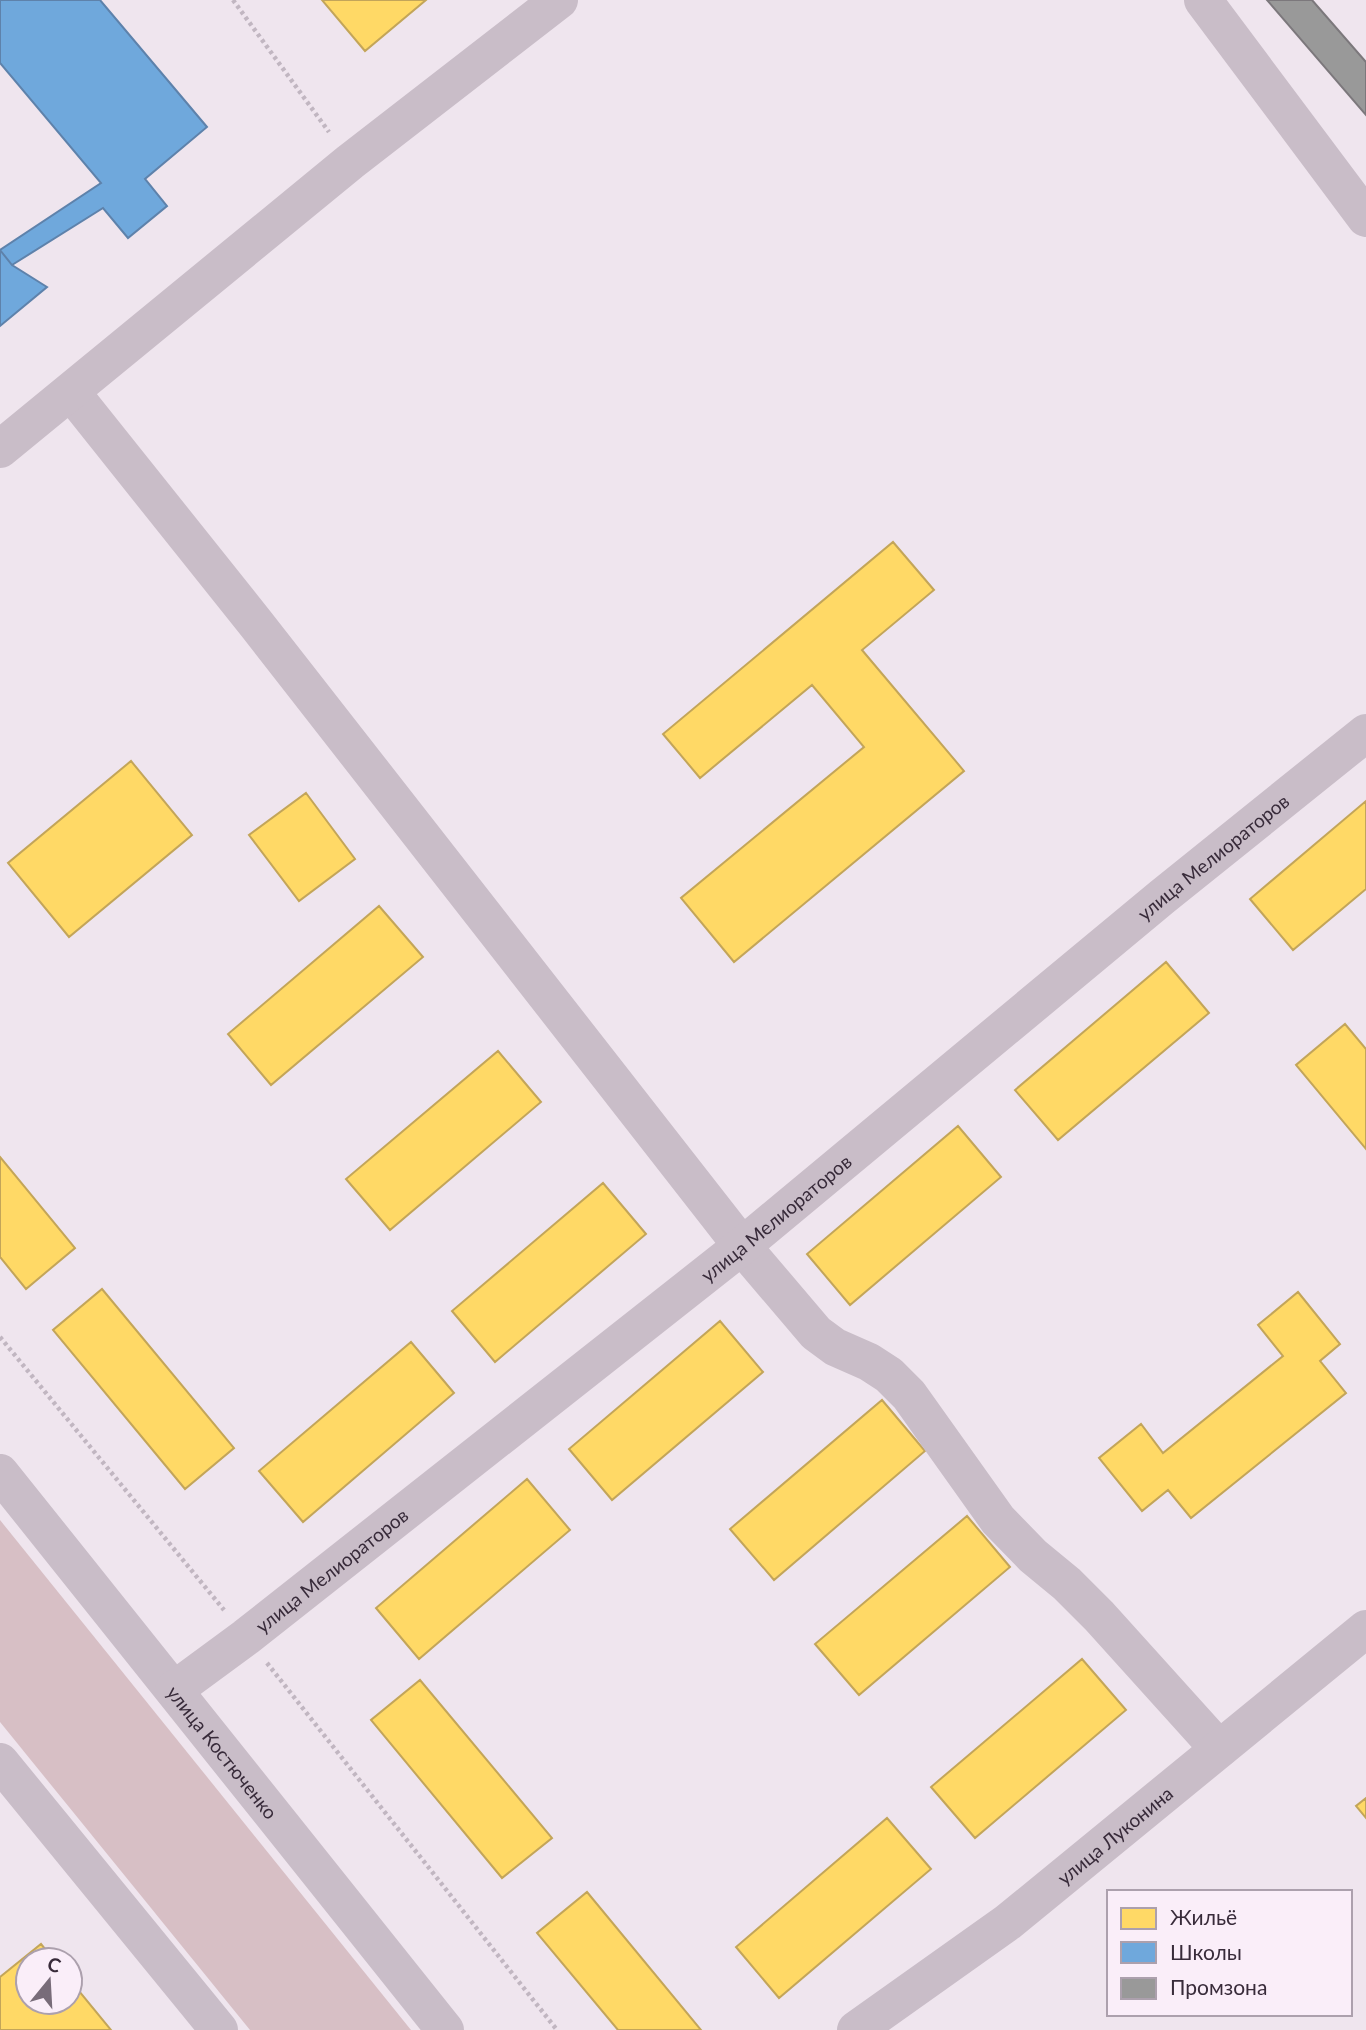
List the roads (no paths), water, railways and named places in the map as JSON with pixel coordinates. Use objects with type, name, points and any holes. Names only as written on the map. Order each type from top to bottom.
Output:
[{"type":"street","points":[[0,449],[350,162],[559,0]]},
{"type":"street","points":[[1203,0],[1366,218]]},
{"type":"street","points":[[71,392],[266,636],[742,1246],[816,1333],[835,1347],[888,1374],[909,1395],[999,1520],[1032,1556],[1067,1584],[1099,1616],[1220,1749]]},
{"type":"street","name":"улица Мелиораторов","points":[[174,1690],[246,1637],[742,1246],[1162,897],[1366,733]]},
{"type":"street","name":"улица Костюченко","points":[[0,1473],[445,2030]]},
{"type":"street","name":"улица Луконина","points":[[856,2030],[1009,1922],[1366,1629]]},
{"type":"street","points":[[0,1762],[219,2030]]}]
